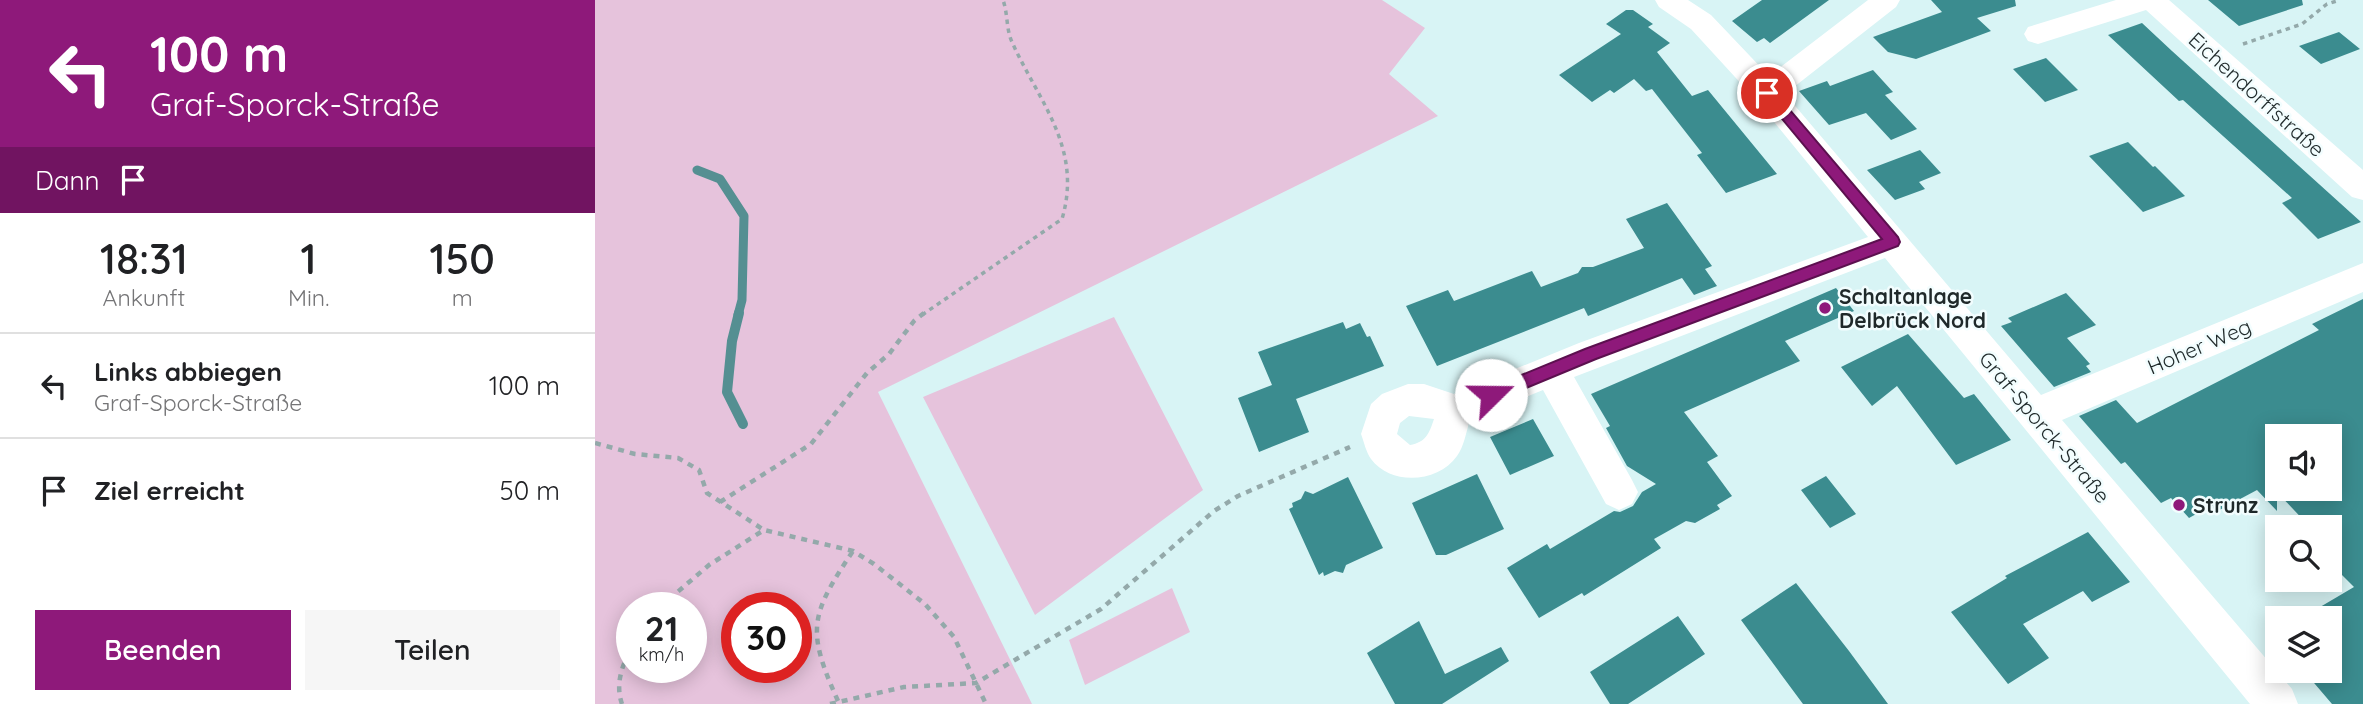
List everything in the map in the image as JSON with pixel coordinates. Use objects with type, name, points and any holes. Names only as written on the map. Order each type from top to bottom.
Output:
[{"type":"street","name":"Graf-Sporck-Straße","points":[[1669,0],[1701,22],[1767,93],[2277,704]]},
{"type":"street","points":[[1767,93],[1886,0]]},
{"type":"street","name":"Eichendorffstraße","points":[[2038,34],[2149,0],[2363,188]]},
{"type":"street","points":[[1455,410],[1444,445],[1428,459],[1408,462],[1393,455],[1384,447],[1378,434],[1384,415],[1408,400],[1424,400],[1455,410],[1551,370],[1892,242]]},
{"type":"street","name":"Hoher Weg","points":[[2034,415],[2363,277]]},
{"type":"street","points":[[1551,370],[1619,492]]},
{"type":"path","points":[[720,502],[811,444],[867,373],[889,355],[914,321],[932,306],[1062,219],[1069,192],[1066,162],[1041,93],[1010,36],[1008,11],[1003,0]]},
{"type":"path","points":[[2213,54],[2302,24],[2327,4],[2340,0]]},
{"type":"path","points":[[830,704],[904,687],[976,683],[1101,609],[1214,511],[1238,496],[1378,434]]},
{"type":"path","points":[[595,443],[635,454],[678,458],[699,470],[707,493],[764,530],[853,551],[926,604],[954,637],[986,704]]},
{"type":"path","points":[[675,592],[732,548],[764,530]]},
{"type":"path","points":[[838,701],[819,661],[813,626],[824,593],[853,551]]},
{"type":"path","points":[[619,683],[618,697],[622,704]]},
{"type":"shaded area","points":[[595,0],[1382,0],[1425,28],[1389,74],[1438,116],[878,392],[1032,704],[595,704]]},
{"type":"shaded area","points":[[1114,317],[1203,490],[1035,615],[923,397]]},
{"type":"shaded area","points":[[1172,588],[1190,632],[1085,685],[1069,640]]},
{"type":"building","points":[[1762,0],[1829,0],[1770,43],[1764,38],[1757,42],[1732,21]]},
{"type":"building","points":[[1931,0],[2015,0],[2016,6],[1977,18],[1991,31],[1916,59],[1888,52],[1873,37],[1942,12]]},
{"type":"building","points":[[2208,0],[2302,0],[2303,5],[2239,26]]},
{"type":"building","points":[[1626,10],[1633,10],[1653,24],[1648,27],[1670,43],[1657,52],[1692,96],[1708,90],[1777,174],[1726,193],[1697,155],[1702,153],[1652,89],[1646,91],[1634,79],[1614,93],[1610,90],[1592,102],[1559,75],[1621,34],[1606,24]]},
{"type":"building","points":[[2142,23],[2361,222],[2318,239],[2282,203],[2292,198],[2183,100],[2179,101],[2108,35]]},
{"type":"building","points":[[2339,32],[2360,49],[2321,64],[2299,46]]},
{"type":"building","points":[[2046,58],[2078,90],[2045,102],[2013,69]]},
{"type":"building","points":[[1873,70],[1893,92],[1885,95],[1917,129],[1891,140],[1866,113],[1829,125],[1799,91],[1827,81],[1830,86]]},
{"type":"building","points":[[2128,142],[2185,196],[2143,212],[2089,156]]},
{"type":"building","points":[[1920,150],[1941,173],[1919,182],[1925,189],[1895,200],[1867,170]]},
{"type":"building","points":[[1667,203],[1712,266],[1705,269],[1717,286],[1694,295],[1682,278],[1588,316],[1584,308],[1437,366],[1406,306],[1448,290],[1454,301],[1532,271],[1541,287],[1578,273],[1582,267],[1593,267],[1644,248],[1626,219]]},
{"type":"building","points":[[1836,288],[1854,311],[1785,341],[1800,361],[1684,412],[1718,456],[1707,462],[1732,496],[1717,505],[1720,509],[1695,523],[1686,521],[1654,539],[1661,548],[1584,596],[1582,593],[1539,618],[1507,568],[1547,544],[1550,549],[1614,511],[1620,512],[1633,506],[1642,492],[1656,484],[1627,466],[1606,428],[1610,426],[1591,394]]},
{"type":"building","points":[[2066,293],[2096,325],[2067,338],[2090,364],[2086,366],[2091,372],[2054,387],[2001,326],[2012,322],[2008,318]]},
{"type":"building","points":[[2363,299],[2363,704],[2332,704],[2314,683],[2342,683],[2342,606],[2322,606],[2354,587],[2342,575],[2342,515],[2299,515],[2285,501],[2342,501],[2342,424],[2265,424],[2265,498],[2257,490],[2212,514],[2207,508],[2189,518],[2171,498],[2161,503],[2125,462],[2121,464],[2079,416],[2116,400],[2137,423],[2319,330],[2312,324]]},
{"type":"building","points":[[1343,322],[1346,329],[1360,323],[1367,337],[1370,336],[1384,366],[1296,399],[1309,432],[1259,452],[1238,398],[1272,385],[1258,352]]},
{"type":"building","points":[[1908,334],[1964,398],[1974,394],[2011,440],[1956,465],[1897,386],[1872,406],[1841,367]]},
{"type":"building","points":[[1533,419],[1554,456],[1510,475],[1490,437]]},
{"type":"building","points":[[1477,474],[1504,529],[1446,555],[1436,555],[1412,503]]},
{"type":"building","points":[[1826,476],[1856,514],[1830,528],[1801,490]]},
{"type":"building","points":[[1348,477],[1383,548],[1346,565],[1343,573],[1335,571],[1324,576],[1323,572],[1319,575],[1289,509],[1293,507],[1292,503],[1301,499],[1305,491],[1313,494]]},
{"type":"building","points":[[2267,501],[2277,501],[2277,511]]},
{"type":"building","points":[[2088,532],[2130,582],[2092,602],[2083,591],[2023,624],[2049,658],[2008,684],[1951,612],[2007,578],[2005,576]]},
{"type":"building","points":[[1796,583],[1888,704],[1803,704],[1741,620]]},
{"type":"building","points":[[1678,616],[1705,654],[1628,704],[1610,704],[1590,672]]},
{"type":"building","points":[[1419,621],[1445,674],[1501,647],[1509,661],[1442,704],[1395,704],[1367,653]]},
{"type":"waterway","points":[[697,170],[720,179],[744,216],[742,300],[738,315]]},
{"type":"waterway","points":[[739,313],[732,341],[727,392],[743,424]]},
{"type":"place","name":"Schaltanlage Delbrück Nord","points":[[1825,308]]},
{"type":"place","name":"Strunz","points":[[2179,505]]},
{"type":"route","points":[[1491,395],[1591,354],[1892,242],[1767,93]]}]
